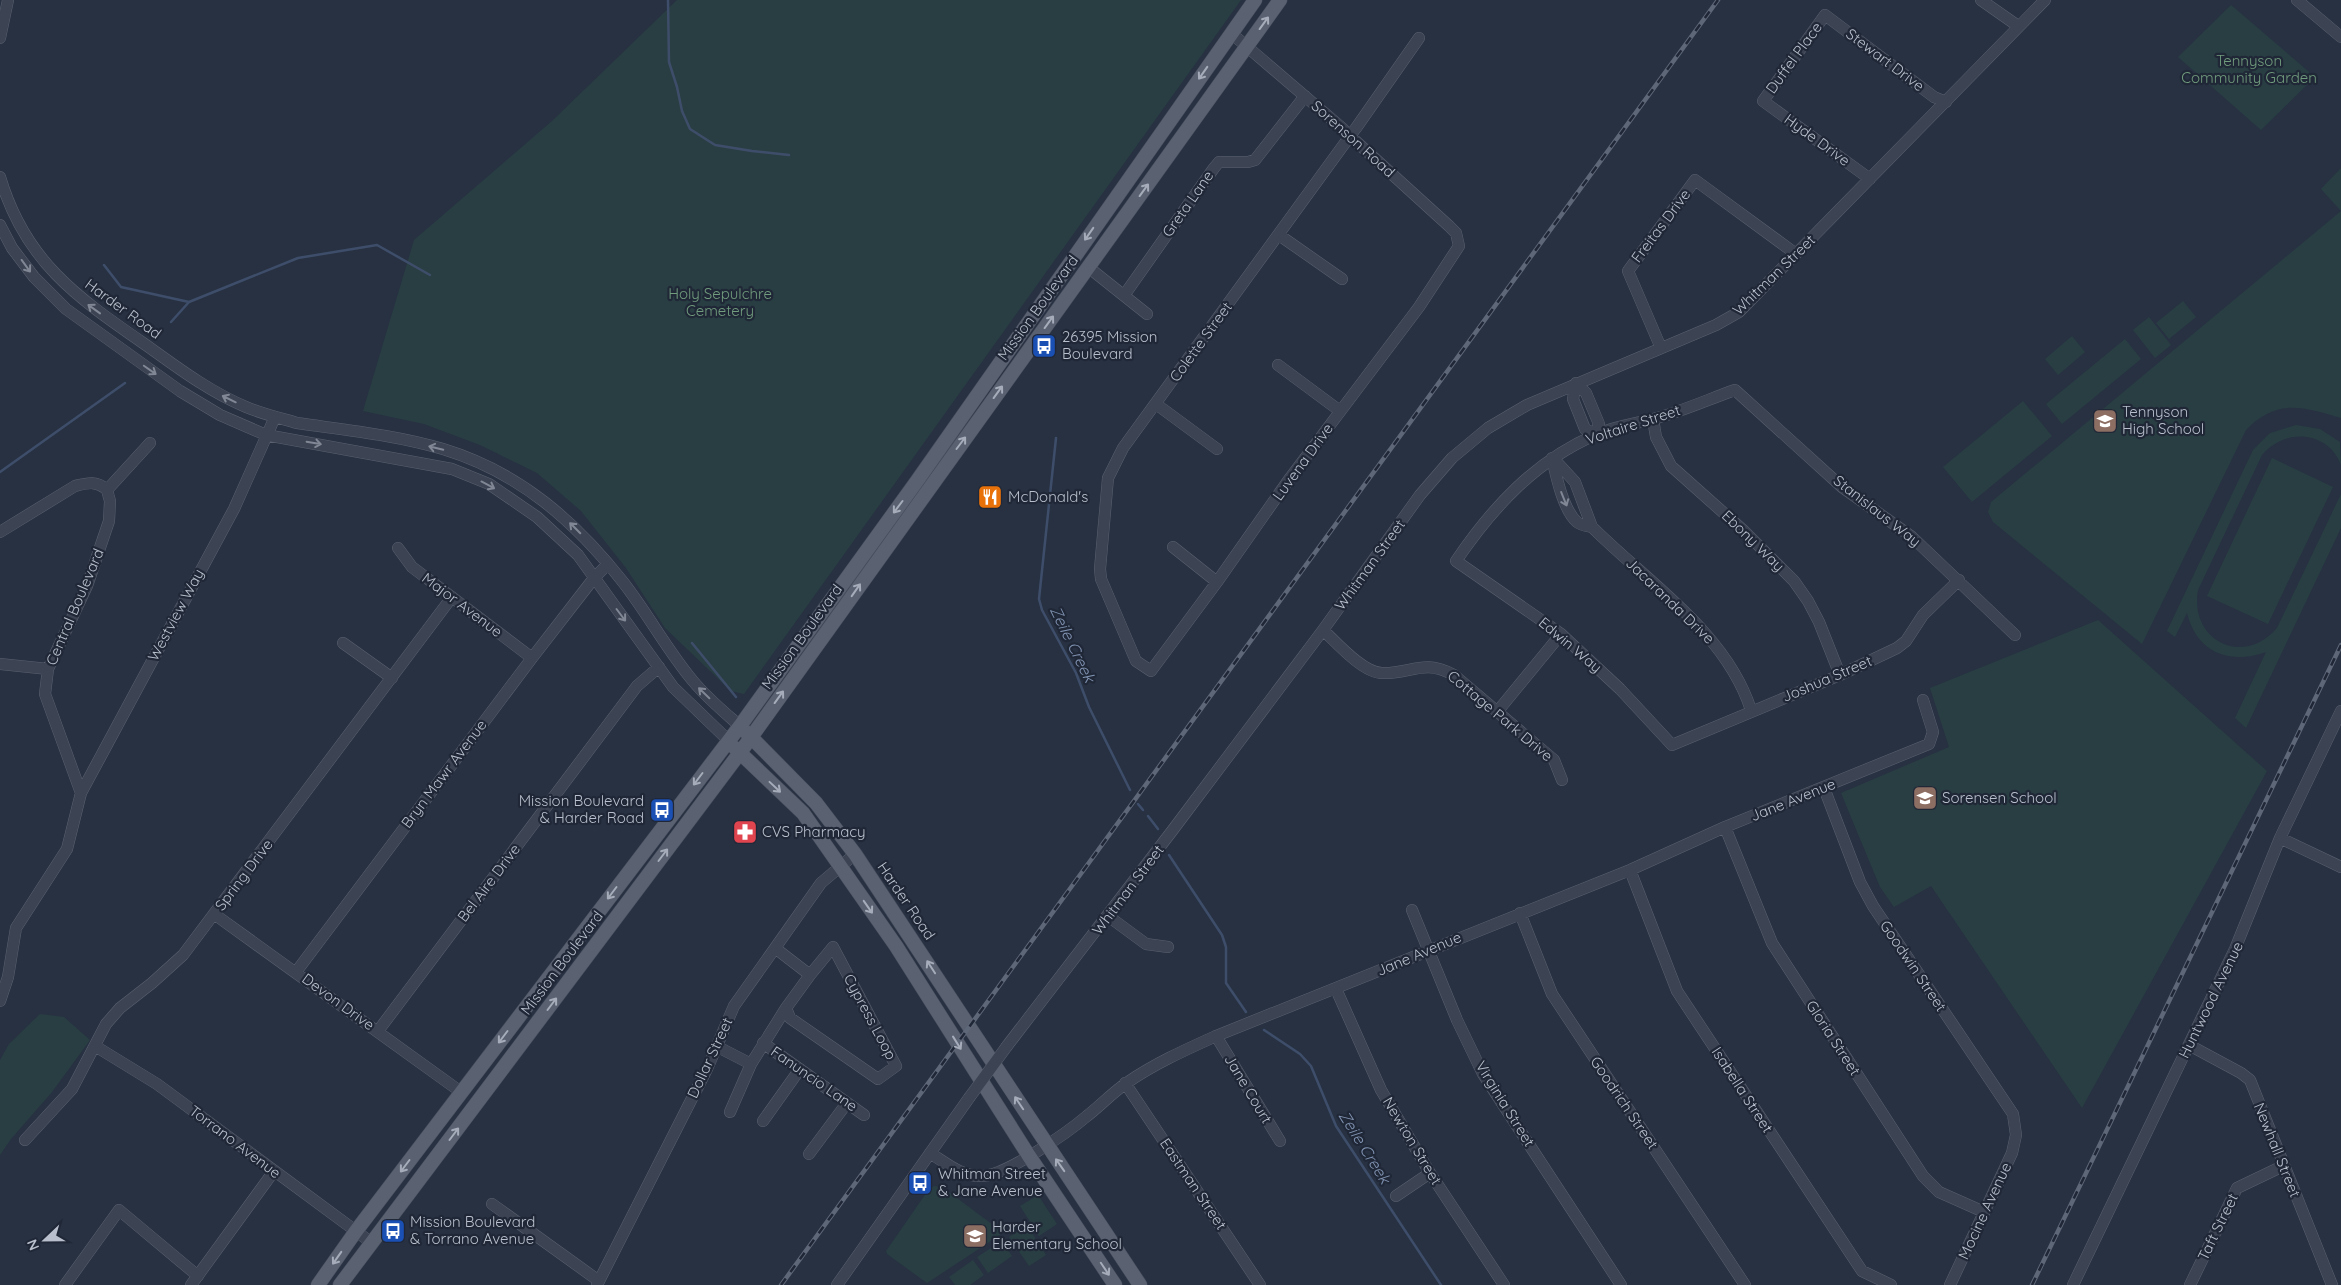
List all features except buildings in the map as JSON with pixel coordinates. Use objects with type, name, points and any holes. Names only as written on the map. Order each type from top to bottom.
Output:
[{"type":"main road","name":"Mission Boulevard","points":[[318,1285],[461,1092],[740,726],[917,481],[1255,0]]},
{"type":"main road","name":"Mission Boulevard","points":[[341,1285],[740,754],[751,736],[1280,0]]},
{"type":"main road","points":[[924,496],[921,491],[922,486],[942,458],[947,436]]},
{"type":"main road","name":"Harder Road","points":[[740,726],[816,803],[855,854],[1140,1285]]},
{"type":"main road","points":[[728,740],[740,754],[803,813],[896,946],[1029,1156],[1115,1285]]},
{"type":"street","points":[[0,38],[8,0]]},
{"type":"street","points":[[1981,0],[2018,26]]},
{"type":"street","name":"Whitman Street","points":[[836,1285],[1007,1046],[1108,916],[1323,630],[1420,494],[1452,458],[1481,432],[1506,416],[1576,383],[1716,325],[1739,312],[2045,0]]},
{"type":"street","points":[[2297,0],[2341,37]]},
{"type":"street","name":"Duffel Place","points":[[1763,101],[1825,15]]},
{"type":"street","name":"Stewart Drive","points":[[1825,15],[1934,97],[1946,102]]},
{"type":"street","name":"Sorenson Road","points":[[1231,33],[1305,96],[1456,232],[1459,246],[1455,254]]},
{"type":"street","name":"Colette Street","points":[[1151,671],[1136,661],[1103,588],[1100,569],[1110,473],[1123,448],[1279,235],[1419,38]]},
{"type":"street","name":"Greta Lane","points":[[1125,294],[1219,162],[1248,162],[1255,160],[1305,96]]},
{"type":"street","name":"Hyde Drive","points":[[1763,101],[1870,179]]},
{"type":"street","name":"Harder Road","points":[[0,177],[17,220],[50,270],[78,297],[197,381],[240,404],[275,417],[297,423],[416,443],[467,458],[508,477],[554,508],[588,541],[623,582],[670,652],[694,683],[740,726]]},
{"type":"street","name":"Freitas Drive","points":[[1661,348],[1628,271],[1695,180],[1796,254]]},
{"type":"street","points":[[0,225],[12,248],[34,277],[66,309],[199,402],[242,425],[266,434],[452,469],[489,484],[537,517],[556,533],[578,556],[678,693],[728,740]]},
{"type":"street","points":[[1279,235],[1342,279]]},
{"type":"street","name":"Luvena Drive","points":[[1151,671],[1455,254]]},
{"type":"street","points":[[1088,267],[1125,294],[1147,314]]},
{"type":"street","points":[[1278,365],[1340,411]]},
{"type":"street","points":[[1576,383],[1573,399],[1585,430],[1595,434]]},
{"type":"street","name":"Voltaire Street","points":[[1456,560],[1489,515],[1552,458],[1595,434],[1632,422],[1653,420],[1736,390]]},
{"type":"street","name":"Stanislaus Way","points":[[1736,390],[1842,487],[1912,537],[2015,635]]},
{"type":"street","points":[[1156,404],[1217,449]]},
{"type":"street","points":[[266,434],[275,417]]},
{"type":"street","name":"Ebony Way","points":[[1653,420],[1656,437],[1671,466],[1744,531],[1799,588],[1819,622],[1840,674]]},
{"type":"street","name":"Westview Way","points":[[81,794],[234,509],[266,434]]},
{"type":"street","points":[[0,532],[75,486],[89,482],[102,485],[107,490],[150,442]]},
{"type":"street","name":"Jacaranda Drive","points":[[1552,458],[1557,480],[1570,514],[1578,523],[1592,527]]},
{"type":"street","name":"Jacaranda Drive","points":[[1552,458],[1575,482],[1592,527],[1697,624],[1717,646],[1731,665],[1744,689],[1751,710]]},
{"type":"street","name":"Central Boulevard","points":[[81,794],[44,694],[48,669],[87,586],[109,521],[110,501],[107,490]]},
{"type":"street","points":[[1173,547],[1217,582]]},
{"type":"street","name":"Major Avenue","points":[[398,548],[412,568],[532,658]]},
{"type":"street","name":"Edwin Way","points":[[1456,560],[1561,634],[1620,688],[1672,745]]},
{"type":"street","points":[[594,578],[607,565]]},
{"type":"street","name":"Bryn Mawr Avenue","points":[[296,972],[594,578]]},
{"type":"street","name":"Joshua Street","points":[[1672,745],[1897,648],[1906,641],[1923,615],[1959,580]]},
{"type":"street","name":"Spring Drive","points":[[25,1140],[72,1089],[106,1024],[120,1008],[183,955],[452,597]]},
{"type":"street","name":"Cottage Park Drive","points":[[1323,630],[1358,662],[1381,674],[1426,667],[1440,667],[1454,675],[1554,760],[1562,780]]},
{"type":"street","points":[[1497,712],[1561,634]]},
{"type":"street","points":[[343,643],[392,678]]},
{"type":"street","points":[[0,664],[48,669]]},
{"type":"street","name":"Bel Aire Drive","points":[[378,1031],[637,686],[659,667]]},
{"type":"street","name":"Jane Avenue","points":[[930,1153],[958,1171],[982,1176],[1001,1172],[1029,1156],[1086,1118],[1125,1083],[1157,1063],[1216,1036],[1630,870],[1725,827],[1929,744],[1933,732],[1922,700]]},
{"type":"street","name":"Huntwood Avenue","points":[[2073,1285],[2246,926],[2280,838],[2341,711]]},
{"type":"street","name":"Goodwin Street","points":[[1824,788],[1860,882],[1873,906],[2013,1114],[2016,1135]]},
{"type":"street","points":[[0,1001],[8,977],[16,928],[66,849],[81,794]]},
{"type":"street","name":"Gloria Street","points":[[1725,827],[1772,943],[1923,1176],[1939,1192],[1984,1212]]},
{"type":"street","points":[[2280,838],[2341,867]]},
{"type":"street","name":"Dollar Street","points":[[598,1283],[734,1006],[821,883],[855,854]]},
{"type":"street","name":"Isabella Street","points":[[1630,870],[1677,991],[1862,1271],[1890,1285]]},
{"type":"street","name":"Virginia Street","points":[[1412,910],[1483,1074],[1622,1285]]},
{"type":"street","name":"Goodrich Street","points":[[1520,913],[1552,994],[1745,1285]]},
{"type":"street","name":"Devon Drive","points":[[214,914],[461,1092]]},
{"type":"street","points":[[1108,916],[1146,944],[1168,947]]},
{"type":"street","name":"Cypress Loop","points":[[833,947],[896,1066],[878,1079],[790,1018],[786,1008],[810,975],[833,947]]},
{"type":"street","points":[[775,948],[810,975]]},
{"type":"street","name":"Newton Street","points":[[1336,989],[1381,1090],[1430,1173],[1504,1285]]},
{"type":"street","points":[[730,1112],[752,1064],[786,1008]]},
{"type":"street","name":"Jane Court","points":[[1216,1036],[1280,1141]]},
{"type":"street","name":"Fanuncio Lane","points":[[763,1044],[864,1115]]},
{"type":"street","name":"Newhall Street","points":[[2189,1045],[2241,1073],[2250,1080],[2332,1285]]},
{"type":"street","name":"Torrano Avenue","points":[[95,1046],[157,1084],[372,1243]]},
{"type":"street","points":[[716,1046],[752,1064]]},
{"type":"street","points":[[763,1121],[800,1069]]},
{"type":"street","name":"Eastman Street","points":[[1125,1083],[1260,1285]]},
{"type":"street","points":[[809,1154],[847,1102]]},
{"type":"street","name":"Mocine Avenue","points":[[1950,1285],[2012,1153],[2016,1135]]},
{"type":"street","name":"Taft Street","points":[[2190,1285],[2237,1188],[2283,1166]]},
{"type":"street","points":[[65,1285],[120,1210],[195,1280],[274,1171]]},
{"type":"street","points":[[1396,1196],[1430,1173]]},
{"type":"street","points":[[492,1204],[598,1283]]},
{"type":"green space","name":"Holy Sepulchre Cemetery","points":[[677,0],[1241,0],[744,694],[731,691],[665,628],[626,568],[581,511],[537,473],[480,445],[424,424],[363,411],[414,240],[552,121]]},
{"type":"green space","name":"Tennyson Community Garden","points":[[2231,5],[2315,77],[2261,130],[2178,57]]},
{"type":"green space","points":[[2341,168],[2341,211],[2321,189]]},
{"type":"green space","points":[[2341,211],[2341,418],[2302,409],[2279,409],[2257,420],[2246,430],[2142,644],[1993,522],[1988,512],[1991,502]]},
{"type":"green space","points":[[2183,301],[2196,317],[2169,339],[2156,323]]},
{"type":"green space","points":[[2149,317],[2171,345],[2155,358],[2133,330]]},
{"type":"green space","points":[[2072,336],[2085,352],[2058,375],[2045,359]]},
{"type":"green space","points":[[2125,339],[2141,359],[2062,424],[2046,404]]},
{"type":"green space","points":[[2023,401],[2052,436],[1972,502],[1943,467]]},
{"type":"green space","points":[[2296,425],[2320,429],[2340,442],[2341,465],[2335,453],[2316,439],[2293,437],[2271,446],[2262,455],[2198,590],[2197,608],[2202,623],[2210,635],[2221,643],[2235,647],[2249,646],[2263,640],[2277,628],[2341,494],[2341,528],[2246,728],[2235,718],[2266,652],[2240,657],[2228,656],[2217,652],[2198,638],[2187,613],[2175,637],[2167,631],[2253,450],[2270,433]]},
{"type":"green space","points":[[2272,458],[2333,487],[2268,624],[2207,596]]},
{"type":"green space","points":[[2098,620],[2267,771],[2082,1108],[1931,886],[1894,907],[1880,887],[1841,793],[1949,747],[1930,688]]},
{"type":"green space","points":[[40,1014],[64,1017],[90,1040],[52,1092],[11,1139],[0,1155],[0,1060],[9,1044]]},
{"type":"green space","points":[[934,1186],[942,1187],[1000,1230],[1000,1235],[927,1283],[887,1254],[886,1251],[929,1189]]},
{"type":"green space","points":[[1038,1195],[1057,1224],[1039,1236],[1020,1206]]},
{"type":"green space","points":[[1027,1225],[1046,1255],[1029,1266],[1009,1237]]},
{"type":"green space","points":[[1002,1241],[1012,1256],[988,1273],[977,1257]]},
{"type":"green space","points":[[973,1260],[984,1275],[970,1285],[955,1285],[949,1277]]},
{"type":"waterway","name":"Zeile Creek","points":[[668,0],[669,62],[682,111],[690,129],[715,145],[789,155]]},
{"type":"waterway","points":[[171,322],[189,302],[298,258],[377,245],[430,275]]},
{"type":"waterway","points":[[104,265],[121,287],[189,302]]},
{"type":"waterway","points":[[0,472],[125,383]]},
{"type":"waterway","name":"Zeile Creek","points":[[1056,438],[1039,599],[1042,610],[1076,673],[1089,707],[1130,790]]},
{"type":"waterway","points":[[692,643],[736,697]]},
{"type":"waterway","name":"Zeile Creek","points":[[1138,804],[1143,810]]},
{"type":"waterway","name":"Zeile Creek","points":[[1148,816],[1158,829]]},
{"type":"waterway","name":"Zeile Creek","points":[[1169,855],[1222,935],[1226,947],[1226,983],[1246,1012]]},
{"type":"waterway","name":"Zeile Creek","points":[[1264,1030],[1300,1054],[1311,1066],[1336,1126],[1441,1285]]},
{"type":"railway","points":[[781,1285],[1718,0]]},
{"type":"railway","points":[[2032,1285],[2341,645]]},
{"type":"place","name":"26395 Mission Boulevard","points":[[1044,346]]},
{"type":"place","name":"Tennyson High School","points":[[2105,421]]},
{"type":"place","name":"McDonald's","points":[[990,497]]},
{"type":"place","name":"Sorensen School","points":[[1925,798]]},
{"type":"place","name":"Mission Boulevard & Harder Road","points":[[662,810]]},
{"type":"place","name":"CVS Pharmacy","points":[[745,832]]},
{"type":"place","name":"Whitman Street & Jane Avenue","points":[[920,1183]]},
{"type":"place","name":"Mission Boulevard & Torrano Avenue","points":[[393,1231]]},
{"type":"place","name":"Harder Elementary School","points":[[975,1236]]}]
